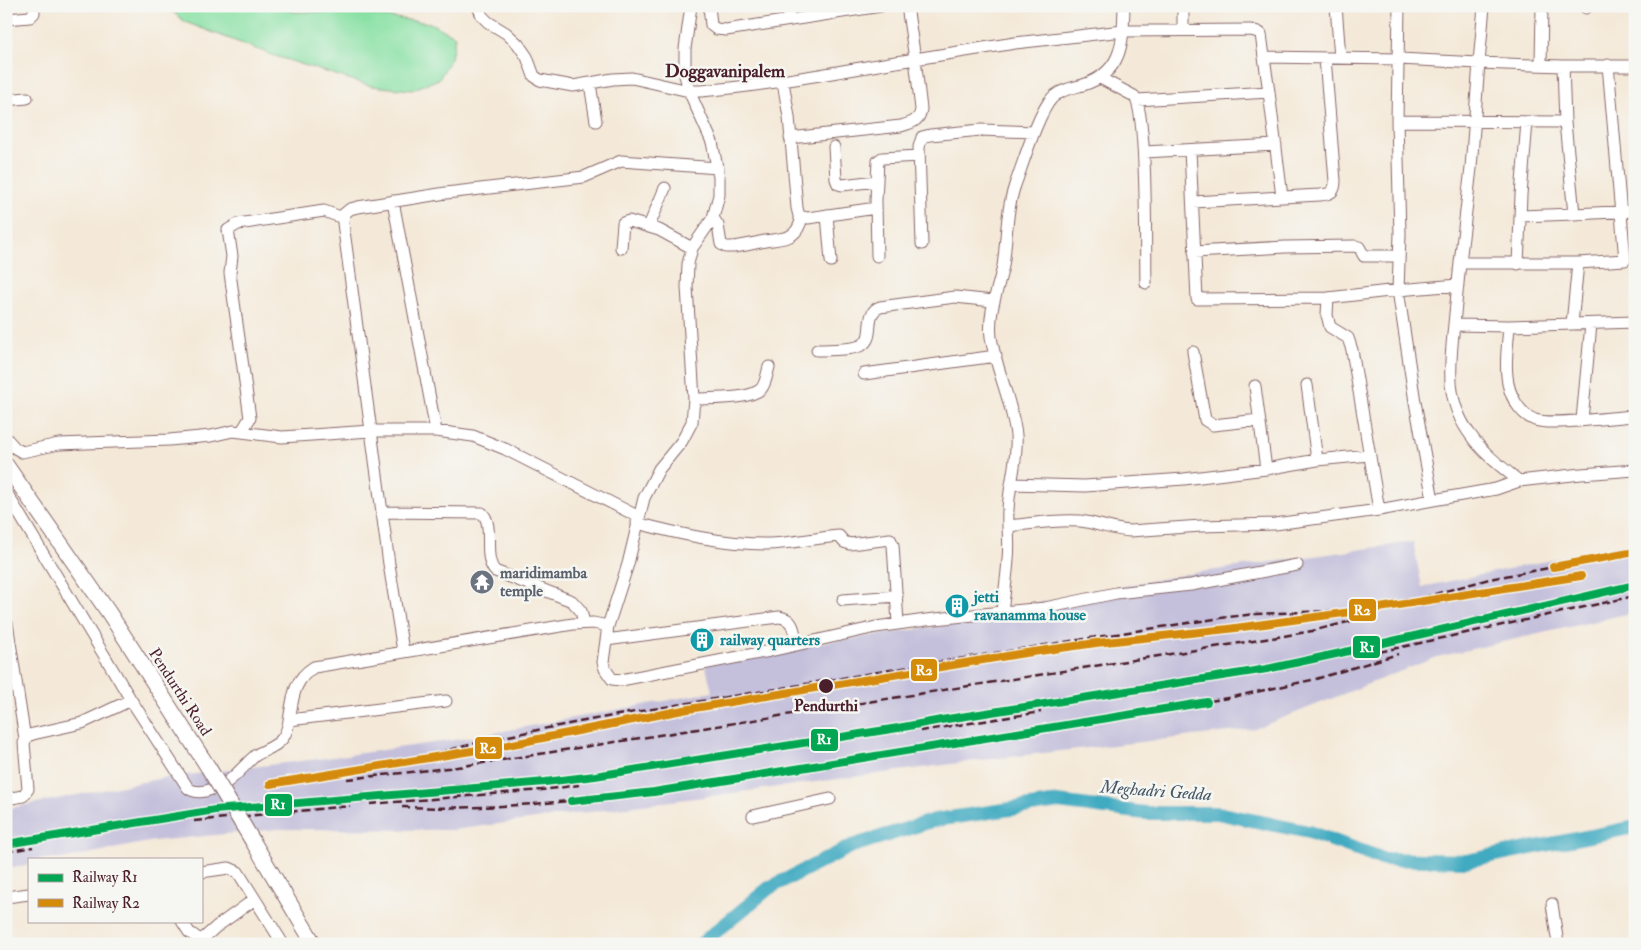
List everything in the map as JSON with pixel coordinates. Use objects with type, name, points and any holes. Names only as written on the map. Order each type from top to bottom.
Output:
[{"type":"main road","name":"Pendurthi Road","points":[[6,465],[109,613],[208,767],[314,944]]},
{"type":"street","points":[[6,19],[30,17],[34,13],[34,6]]},
{"type":"street","points":[[478,6],[482,16],[488,22],[513,39],[524,51],[536,78],[542,81],[567,86],[632,78],[689,91],[783,82],[1015,43],[1123,31],[1255,30],[1263,38],[1282,197]]},
{"type":"street","points":[[691,6],[684,62],[685,75],[689,91],[712,142],[718,168],[719,195],[713,218],[692,248],[688,264],[687,288],[694,413],[691,428],[659,470],[648,489],[638,520],[628,564],[608,626],[603,662],[605,669],[612,679],[621,680],[898,624],[1052,607],[1116,593],[1191,586],[1297,565]]},
{"type":"street","points":[[709,6],[711,25],[720,30],[849,9],[882,6]]},
{"type":"street","points":[[788,6],[789,19]]},
{"type":"street","points":[[790,138],[901,126],[917,120],[921,109],[907,6]]},
{"type":"street","points":[[1002,612],[1008,558],[1008,511],[1016,457],[1016,435],[990,331],[993,301],[1002,269],[1011,199],[1034,132],[1050,100],[1057,94],[1100,78],[1115,63],[1122,42],[1124,6]]},
{"type":"street","points":[[1183,6],[1183,30]]},
{"type":"street","points":[[1336,6],[1340,58]]},
{"type":"street","points":[[1392,6],[1396,58],[1400,234],[1398,290],[1415,402],[1434,500]]},
{"type":"street","points":[[1398,290],[1392,280],[1392,256],[1396,58],[1399,6]]},
{"type":"street","points":[[1484,6],[1475,121],[1449,371],[1457,412],[1472,437],[1484,451],[1519,482]]},
{"type":"street","points":[[1541,65],[1542,6]]},
{"type":"street","points":[[1264,57],[1396,58],[1563,66],[1635,66]]},
{"type":"street","points":[[1193,202],[1330,194],[1335,187],[1325,58]]},
{"type":"street","points":[[1460,263],[1578,263],[1630,260],[1621,211],[1608,65]]},
{"type":"street","points":[[1563,66],[1565,122],[1574,214]]},
{"type":"street","points":[[1100,78],[1137,100],[1140,110],[1144,152],[1146,283]]},
{"type":"street","points":[[783,82],[796,208],[799,216],[808,218],[876,208]]},
{"type":"street","points":[[590,84],[596,122]]},
{"type":"street","points":[[1137,100],[1269,92]]},
{"type":"street","points":[[6,100],[27,98]]},
{"type":"street","points":[[1397,121],[1565,122]]},
{"type":"street","points":[[1518,264],[1527,122]]},
{"type":"street","points":[[922,244],[920,140],[926,135],[981,130],[1034,132]]},
{"type":"street","points":[[1144,152],[1276,145]]},
{"type":"street","points":[[834,147],[838,184],[842,186],[877,181]]},
{"type":"street","points":[[1190,150],[1197,298],[1328,298],[1458,285]]},
{"type":"street","points":[[877,256],[876,208],[878,164],[880,159],[919,156]]},
{"type":"street","points":[[403,651],[371,431],[344,214],[350,209],[393,201],[584,177],[621,161],[718,168]]},
{"type":"street","points":[[649,226],[665,188]]},
{"type":"street","points":[[393,201],[436,431]]},
{"type":"street","points":[[1520,216],[1635,211]]},
{"type":"street","points":[[242,431],[250,418],[230,273],[232,256],[228,230],[238,224],[324,212],[343,218]]},
{"type":"street","points":[[827,215],[831,261]]},
{"type":"street","points":[[713,218],[718,225],[721,244],[726,247],[733,247],[787,238],[796,232],[802,217]]},
{"type":"street","points":[[620,248],[622,227],[625,221],[633,221],[674,237],[692,248]]},
{"type":"street","points":[[1194,252],[1285,247],[1354,246],[1359,248],[1364,256],[1392,256]]},
{"type":"street","points":[[1572,324],[1578,263]]},
{"type":"street","points":[[817,350],[854,347],[862,344],[868,338],[872,313],[880,307],[955,297],[993,301]]},
{"type":"street","points":[[1328,298],[1327,315],[1330,327],[1345,336],[1350,344],[1379,510]]},
{"type":"street","points":[[1454,325],[1509,326],[1635,322]]},
{"type":"street","points":[[1582,420],[1591,324]]},
{"type":"street","points":[[1509,326],[1507,376],[1513,398],[1520,410],[1526,415],[1540,421],[1635,416]]},
{"type":"street","points":[[1193,352],[1205,420],[1213,425],[1260,420]]},
{"type":"street","points":[[864,374],[996,356]]},
{"type":"street","points":[[694,399],[733,398],[757,392],[764,386],[768,367]]},
{"type":"street","points":[[1307,385],[1317,460]]},
{"type":"street","points":[[1255,386],[1266,469]]},
{"type":"street","points":[[6,438],[15,448],[22,452],[59,444],[169,440],[211,436],[233,431],[299,437],[371,431],[436,431],[473,436],[505,449],[638,520],[668,531],[717,540],[766,544],[839,536],[844,542],[850,544],[889,538],[893,545],[898,624]]},
{"type":"street","points":[[1011,484],[1085,486],[1155,482],[1266,469],[1317,460],[1370,455]]},
{"type":"street","points":[[1008,526],[1070,521],[1087,522],[1120,531],[1130,531],[1289,522],[1379,510],[1496,489],[1519,482],[1581,474],[1635,470]]},
{"type":"street","points":[[6,492],[131,700],[185,784],[194,792],[204,791],[224,784],[256,756],[282,739],[298,684],[302,677],[314,667],[584,623],[608,626]]},
{"type":"street","points":[[382,512],[482,513],[486,517],[490,565],[495,571],[572,601],[581,610],[584,623]]},
{"type":"street","points":[[843,600],[897,596]]},
{"type":"street","points":[[606,640],[779,617],[788,619],[791,622],[797,645]]},
{"type":"street","points":[[6,799],[23,796],[28,789],[25,739],[11,680],[7,623]]},
{"type":"street","points":[[25,739],[33,734],[82,723],[131,700]]},
{"type":"street","points":[[289,720],[446,701]]},
{"type":"street","points":[[753,816],[830,799]]},
{"type":"street","points":[[202,872],[223,868],[235,870],[283,944]]},
{"type":"street","points":[[6,897],[28,894]]},
{"type":"street","points":[[183,922],[198,942],[255,899]]},
{"type":"street","points":[[1552,904],[1558,944]]},
{"type":"shaded area","points":[[1413,542],[1422,587],[1635,544],[1635,612],[1437,657],[1255,729],[974,761],[453,830],[278,829],[154,841],[66,858],[28,858],[28,865],[6,869],[6,809],[163,778],[461,739],[712,692],[704,659],[1019,615],[1027,605],[1188,574]]},
{"type":"green space","points":[[166,6],[276,6],[294,12],[353,12],[430,23],[455,36],[451,58],[439,79],[411,90],[371,86],[275,56],[185,22]]},
{"type":"waterway","name":"Meghadri Gedda","points":[[701,944],[769,888],[852,846],[935,820],[1058,802],[1145,813],[1217,813],[1309,832],[1384,859],[1466,861],[1635,827]]},
{"type":"railway","points":[[1388,607],[1489,579],[1635,552]]},
{"type":"railway","points":[[6,844],[215,810],[545,782],[595,776],[898,728],[1267,669],[1635,585]]},
{"type":"railway","points":[[1356,657],[1635,596]]},
{"type":"railway","points":[[392,765],[484,741],[577,722],[996,653],[1228,617],[1373,609]]},
{"type":"railway","points":[[347,779],[457,767],[1272,638],[1312,631],[1371,616]]},
{"type":"railway","points":[[402,807],[506,806],[609,797],[661,790],[1228,698],[1316,679],[1398,654]]},
{"type":"railway","points":[[920,731],[1041,712]]},
{"type":"railway","points":[[370,804],[542,790],[579,785]]},
{"type":"railway","points":[[194,821],[350,806]]},
{"type":"railway","points":[[6,852],[33,847]]},
{"type":"rail line","name":"R2","points":[[1553,567],[1635,552]]},
{"type":"rail line","name":"R2","points":[[270,784],[508,745],[683,710],[1019,654],[1096,643],[1228,629],[1373,609],[1581,576]]},
{"type":"rail line","name":"R1","points":[[6,844],[215,810],[545,782],[595,776],[898,728],[1267,669],[1635,585]]},
{"type":"rail line","name":"R1","points":[[571,801],[654,792],[1207,702]]},
{"type":"place","name":"maridimamba temple","points":[[482,582]]},
{"type":"place","name":"jetti ravanamma house","points":[[957,606]]},
{"type":"place","name":"railway quarters","points":[[702,640]]},
{"type":"place","name":"Pendurthi","points":[[826,686]]},
{"type":"district","name":"Doggavanipalem","points":[[725,71]]}]
